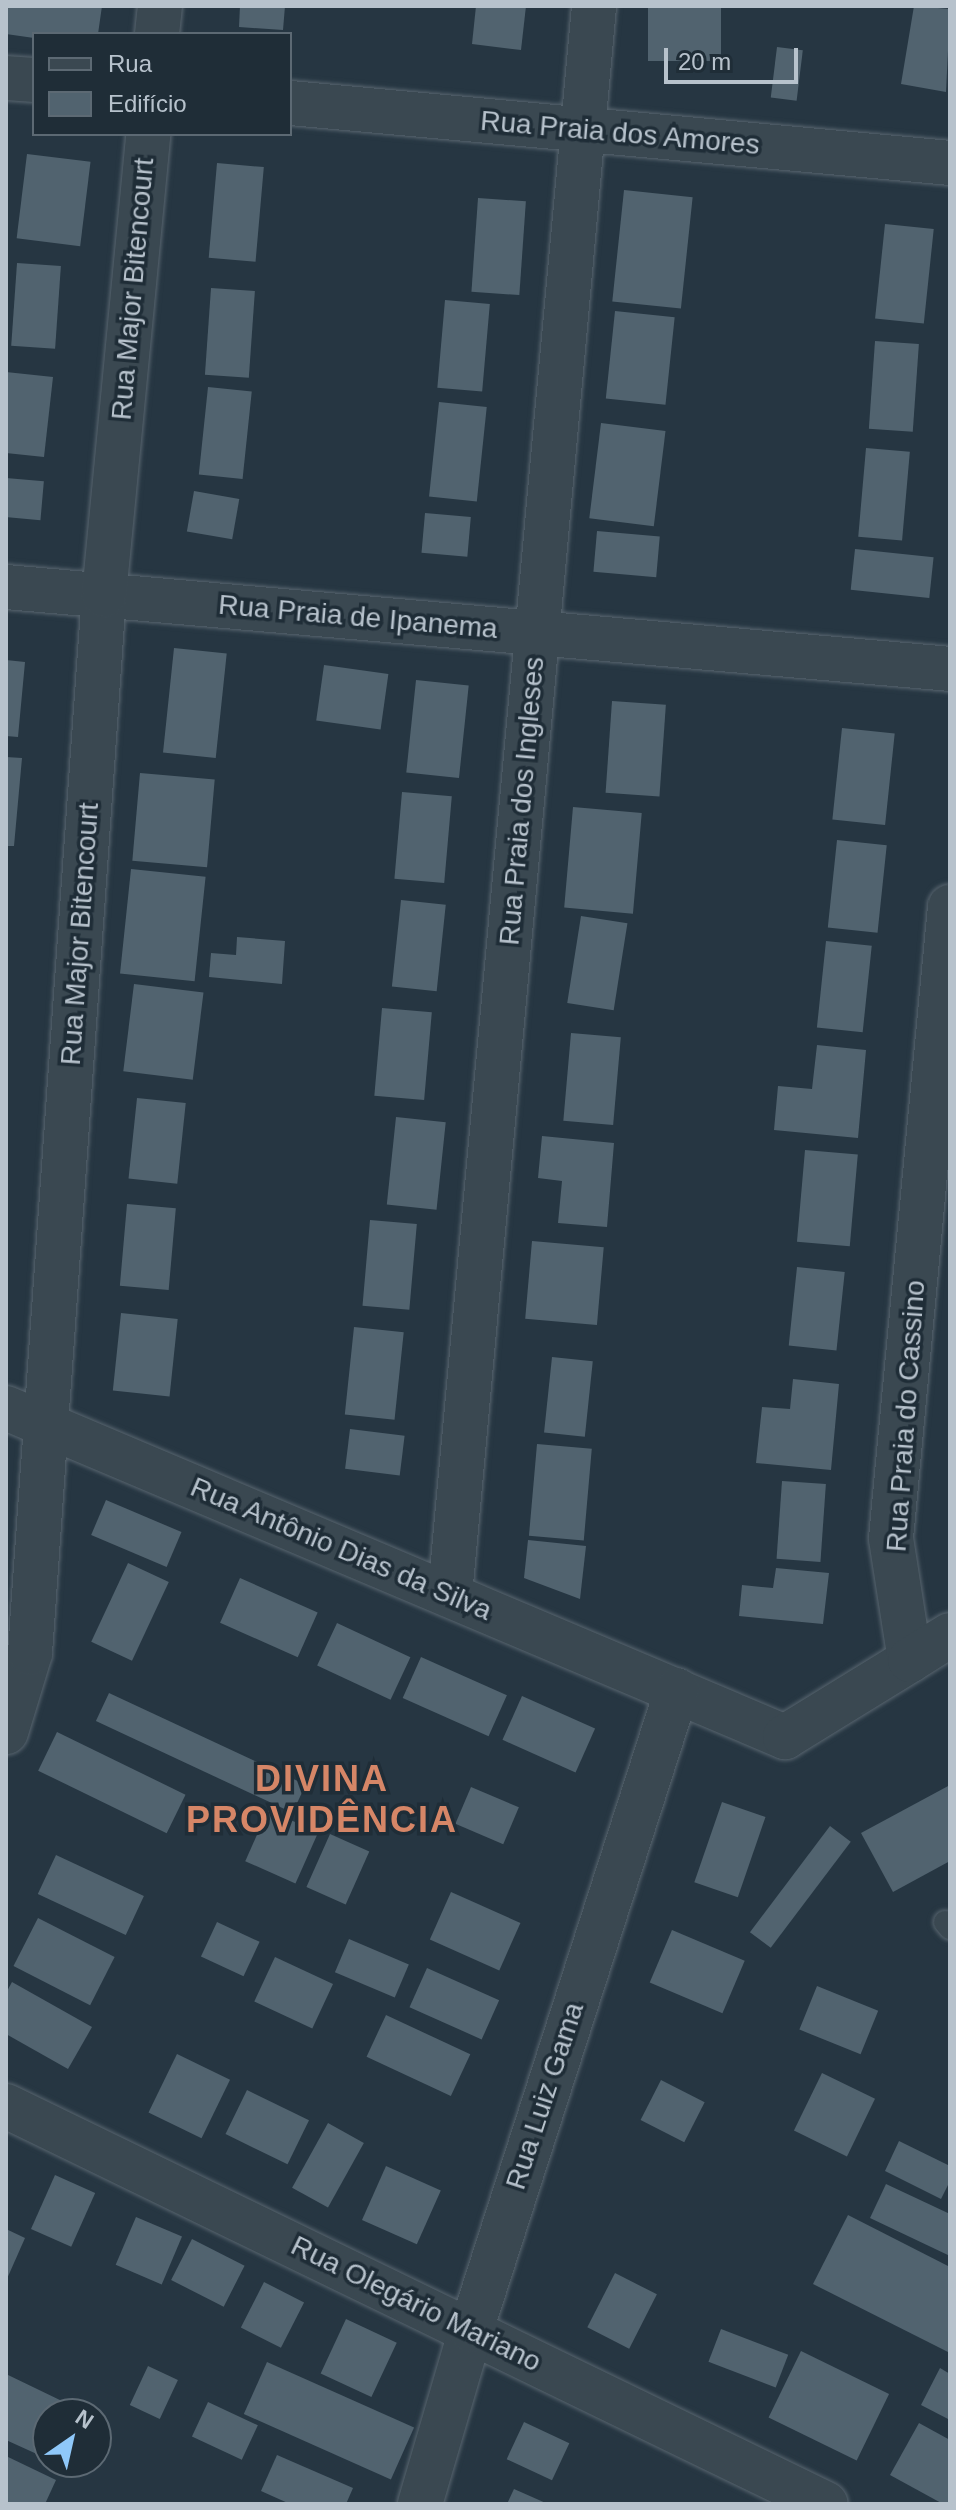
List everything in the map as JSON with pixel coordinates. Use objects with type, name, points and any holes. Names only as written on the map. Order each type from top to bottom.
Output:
[{"type":"street","points":[[157,32],[160,6]]},
{"type":"street","name":"Rua Praia dos Ingleses","points":[[450,1595],[594,6]]},
{"type":"street","points":[[6,78],[32,80]]},
{"type":"street","name":"Rua Praia dos Amores","points":[[292,103],[950,163]]},
{"type":"street","name":"Rua Major Bitencourt","points":[[6,1732],[30,1653],[25,1416],[148,136]]},
{"type":"street","name":"Rua Praia de Ipanema","points":[[6,587],[950,669]]},
{"type":"street","name":"Rua Praia do Cassino","points":[[910,1660],[891,1538],[943,1050],[950,907]]},
{"type":"street","name":"Rua Antônio Dias da Silva","points":[[25,1416],[677,1690]]},
{"type":"street","points":[[677,1690],[785,1737],[950,1635]]},
{"type":"street","name":"Rua Luiz Gama","points":[[420,2504],[471,2330],[677,1690]]},
{"type":"street","name":"Rua Olegário Mariano","points":[[6,2106],[826,2504]]},
{"type":"building","points":[[6,6],[102,6],[98,32],[32,32],[32,38],[6,34]]},
{"type":"building","points":[[240,6],[285,6],[283,30],[239,27]]},
{"type":"building","points":[[476,6],[526,6],[521,50],[472,44]]},
{"type":"building","points":[[648,6],[721,6],[721,61],[648,61]]},
{"type":"building","points":[[914,6],[950,9],[946,92],[901,84]]},
{"type":"building","points":[[777,47],[803,50],[797,101],[771,98]]},
{"type":"building","points":[[27,154],[91,162],[80,246],[17,238]]},
{"type":"building","points":[[217,163],[264,167],[256,262],[209,258]]},
{"type":"building","points":[[624,190],[693,197],[681,309],[612,301]]},
{"type":"building","points":[[478,198],[526,201],[519,295],[471,292]]},
{"type":"building","points":[[885,224],[934,229],[924,324],[875,318]]},
{"type":"building","points":[[17,263],[61,266],[55,349],[11,346]]},
{"type":"building","points":[[211,288],[255,291],[249,378],[205,375]]},
{"type":"building","points":[[445,300],[490,304],[482,392],[437,388]]},
{"type":"building","points":[[615,311],[675,317],[665,405],[606,399]]},
{"type":"building","points":[[875,341],[919,344],[913,432],[869,429]]},
{"type":"building","points":[[6,372],[53,377],[44,457],[6,453]]},
{"type":"building","points":[[208,387],[252,392],[243,479],[199,475]]},
{"type":"building","points":[[439,402],[487,407],[477,501],[429,496]]},
{"type":"building","points":[[601,423],[666,431],[654,526],[589,518]]},
{"type":"building","points":[[866,448],[910,452],[902,540],[858,537]]},
{"type":"building","points":[[6,478],[44,481],[40,520],[6,517]]},
{"type":"building","points":[[194,491],[239,499],[232,539],[187,531]]},
{"type":"building","points":[[425,513],[471,517],[467,557],[422,553]]},
{"type":"building","points":[[597,531],[660,536],[656,577],[593,572]]},
{"type":"building","points":[[855,549],[934,557],[929,598],[851,590]]},
{"type":"building","points":[[174,648],[227,654],[216,758],[163,752]]},
{"type":"building","points":[[6,660],[25,662],[18,737],[6,736]]},
{"type":"building","points":[[324,665],[388,674],[381,730],[316,720]]},
{"type":"building","points":[[416,680],[469,686],[459,778],[406,772]]},
{"type":"building","points":[[612,701],[666,705],[659,797],[606,793]]},
{"type":"building","points":[[842,728],[895,734],[885,825],[832,819]]},
{"type":"building","points":[[6,757],[22,758],[14,846],[6,846]]},
{"type":"building","points":[[140,773],[215,780],[207,867],[132,861]]},
{"type":"building","points":[[402,792],[452,796],[444,883],[394,879]]},
{"type":"building","points":[[573,807],[642,813],[633,914],[564,908]]},
{"type":"building","points":[[837,840],[887,845],[878,933],[828,928]]},
{"type":"building","points":[[131,869],[206,877],[195,981],[120,973]]},
{"type":"building","points":[[401,900],[446,905],[437,991],[392,987]]},
{"type":"building","points":[[581,916],[627,923],[614,1010],[567,1003]]},
{"type":"building","points":[[237,937],[285,941],[282,984],[209,977],[211,953],[236,955]]},
{"type":"building","points":[[826,941],[872,946],[863,1032],[817,1028]]},
{"type":"building","points":[[134,984],[203,993],[193,1080],[123,1071]]},
{"type":"building","points":[[382,1008],[432,1012],[424,1100],[374,1096]]},
{"type":"building","points":[[571,1033],[621,1037],[613,1125],[563,1121]]},
{"type":"building","points":[[817,1045],[866,1050],[858,1138],[774,1130],[778,1086],[812,1089]]},
{"type":"building","points":[[137,1098],[186,1103],[177,1184],[129,1179]]},
{"type":"building","points":[[396,1117],[446,1122],[437,1210],[387,1205]]},
{"type":"building","points":[[542,1136],[614,1143],[607,1227],[558,1223],[562,1181],[538,1178]]},
{"type":"building","points":[[805,1150],[858,1155],[850,1246],[797,1242]]},
{"type":"building","points":[[127,1204],[176,1208],[169,1290],[120,1286]]},
{"type":"building","points":[[370,1220],[417,1224],[409,1310],[363,1306]]},
{"type":"building","points":[[532,1241],[604,1247],[597,1325],[525,1319]]},
{"type":"building","points":[[797,1267],[845,1272],[836,1351],[789,1346]]},
{"type":"building","points":[[121,1313],[178,1319],[170,1397],[113,1391]]},
{"type":"building","points":[[354,1327],[404,1332],[395,1420],[345,1415]]},
{"type":"building","points":[[552,1357],[593,1361],[585,1437],[544,1433]]},
{"type":"building","points":[[793,1379],[839,1384],[831,1470],[756,1463],[762,1407],[790,1409]]},
{"type":"building","points":[[350,1429],[405,1436],[400,1475],[345,1469]]},
{"type":"building","points":[[537,1444],[592,1449],[584,1540],[529,1536]]},
{"type":"building","points":[[782,1481],[826,1484],[820,1562],[777,1559]]},
{"type":"building","points":[[106,1500],[181,1532],[167,1567],[91,1535]]},
{"type":"building","points":[[528,1540],[586,1546],[580,1599],[524,1578]]},
{"type":"building","points":[[128,1563],[169,1582],[132,1661],[91,1642]]},
{"type":"building","points":[[776,1568],[829,1573],[823,1624],[739,1616],[742,1585],[773,1588]]},
{"type":"building","points":[[240,1578],[318,1613],[298,1657],[220,1623]]},
{"type":"building","points":[[337,1623],[410,1657],[391,1700],[317,1666]]},
{"type":"building","points":[[421,1657],[507,1695],[489,1736],[403,1698]]},
{"type":"building","points":[[109,1693],[306,1785],[293,1813],[96,1721]]},
{"type":"building","points":[[522,1696],[595,1729],[576,1772],[502,1740]]},
{"type":"building","points":[[57,1732],[186,1795],[167,1833],[38,1771]]},
{"type":"building","points":[[950,1785],[950,1861],[893,1892],[861,1833]]},
{"type":"building","points":[[471,1787],[519,1807],[503,1844],[455,1824]]},
{"type":"building","points":[[722,1802],[765,1817],[738,1897],[694,1882]]},
{"type":"building","points":[[268,1810],[318,1832],[295,1884],[245,1861]]},
{"type":"building","points":[[830,1826],[851,1842],[771,1948],[750,1932]]},
{"type":"building","points":[[330,1834],[369,1851],[346,1904],[306,1887]]},
{"type":"building","points":[[56,1855],[144,1896],[126,1935],[38,1894]]},
{"type":"building","points":[[451,1892],[520,1923],[499,1970],[430,1940]]},
{"type":"building","points":[[38,1918],[115,1957],[90,2005],[13,1966]]},
{"type":"building","points":[[217,1922],[260,1942],[244,1976],[201,1956]]},
{"type":"building","points":[[672,1930],[745,1961],[722,2013],[650,1982]]},
{"type":"building","points":[[349,1939],[409,1964],[395,1998],[335,1972]]},
{"type":"building","points":[[275,1957],[333,1984],[312,2028],[254,2001]]},
{"type":"building","points":[[427,1968],[499,2000],[482,2039],[410,2007]]},
{"type":"building","points":[[12,1982],[92,2027],[68,2069],[6,2034],[6,1993]]},
{"type":"building","points":[[817,1986],[878,2011],[861,2054],[799,2030]]},
{"type":"building","points":[[386,2015],[470,2054],[451,2096],[367,2057]]},
{"type":"building","points":[[177,2054],[230,2080],[202,2138],[149,2112]]},
{"type":"building","points":[[822,2073],[875,2099],[847,2156],[794,2131]]},
{"type":"building","points":[[661,2080],[705,2102],[684,2142],[641,2120]]},
{"type":"building","points":[[247,2090],[309,2120],[288,2164],[226,2134]]},
{"type":"building","points":[[328,2123],[364,2143],[328,2208],[292,2188]]},
{"type":"building","points":[[899,2141],[950,2166],[950,2181],[941,2199],[885,2171]]},
{"type":"building","points":[[386,2166],[441,2190],[417,2244],[362,2220]]},
{"type":"building","points":[[55,2175],[95,2193],[71,2247],[31,2229]]},
{"type":"building","points":[[886,2184],[950,2214],[950,2256],[870,2218]]},
{"type":"building","points":[[848,2215],[950,2267],[950,2353],[813,2284]]},
{"type":"building","points":[[136,2217],[182,2237],[162,2284],[116,2265]]},
{"type":"building","points":[[6,2229],[25,2238],[6,2281]]},
{"type":"building","points":[[192,2239],[245,2266],[224,2307],[171,2280]]},
{"type":"building","points":[[615,2273],[657,2294],[629,2349],[587,2327]]},
{"type":"building","points":[[264,2282],[304,2302],[281,2348],[241,2327]]},
{"type":"building","points":[[346,2319],[397,2343],[371,2397],[321,2373]]},
{"type":"building","points":[[721,2329],[788,2355],[776,2387],[708,2362]]},
{"type":"building","points":[[801,2351],[889,2394],[857,2460],[769,2418]]},
{"type":"building","points":[[267,2362],[414,2427],[391,2480],[244,2414]]},
{"type":"building","points":[[148,2366],[178,2380],[160,2419],[130,2405]]},
{"type":"building","points":[[940,2368],[950,2374],[950,2420],[921,2405]]},
{"type":"building","points":[[6,2374],[56,2398],[32,2398],[32,2452],[6,2440]]},
{"type":"building","points":[[208,2402],[258,2425],[242,2460],[192,2436]]},
{"type":"building","points":[[524,2422],[569,2443],[552,2480],[507,2459]]},
{"type":"building","points":[[919,2423],[950,2440],[950,2504],[943,2504],[890,2475]]},
{"type":"building","points":[[277,2455],[353,2488],[346,2504],[290,2504],[261,2491]]},
{"type":"building","points":[[6,2456],[32,2468],[32,2478],[56,2480],[45,2504],[6,2504]]},
{"type":"building","points":[[514,2489],[548,2504],[507,2504]]},
{"type":"district","name":"DIVINA PROVIDÊNCIA","points":[[322,1798]]}]
